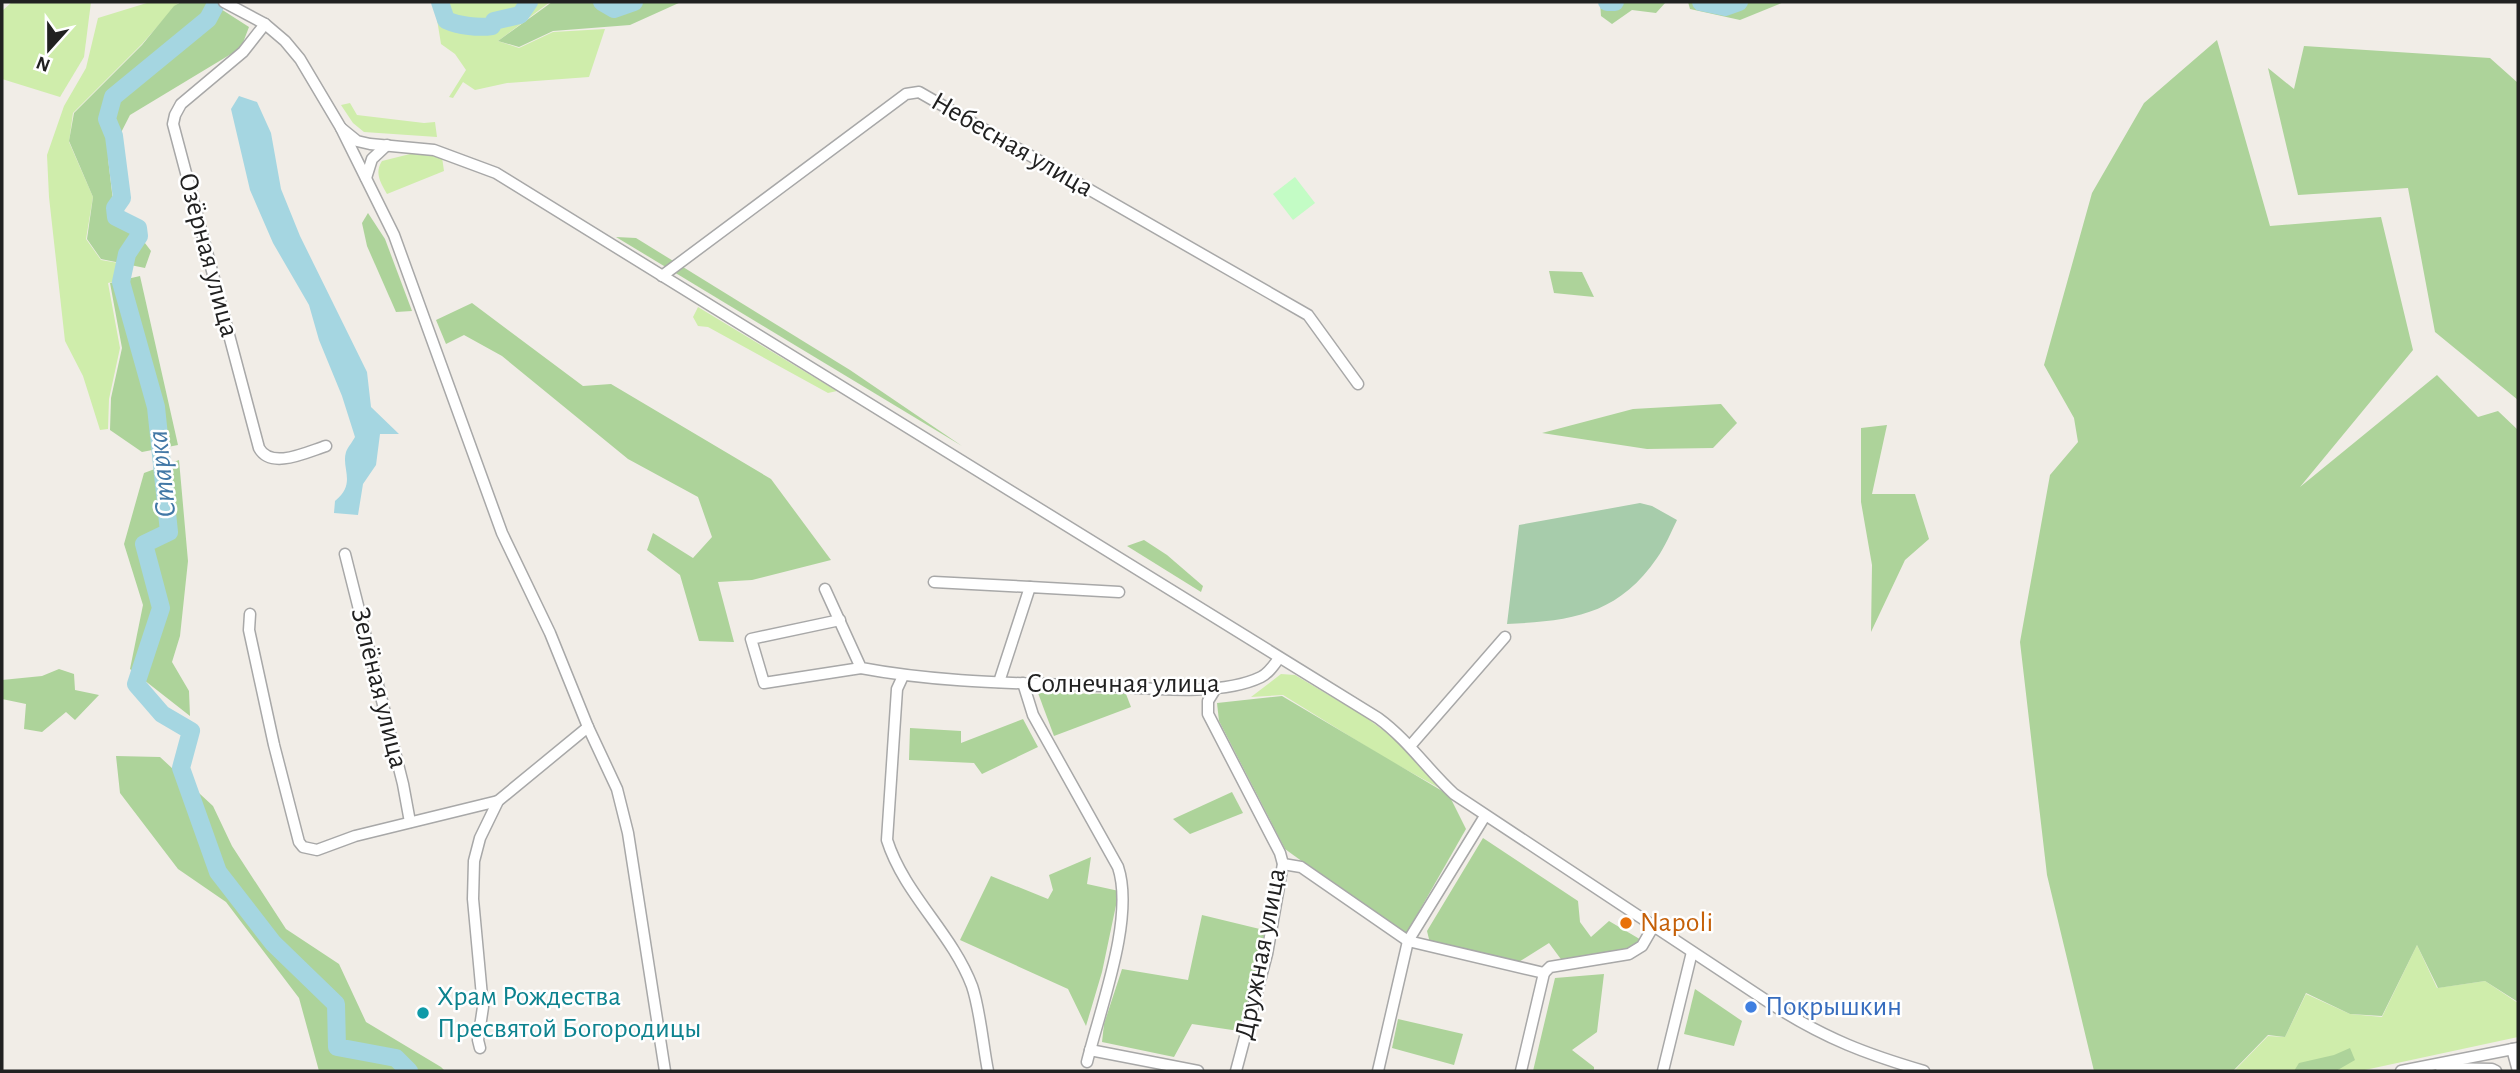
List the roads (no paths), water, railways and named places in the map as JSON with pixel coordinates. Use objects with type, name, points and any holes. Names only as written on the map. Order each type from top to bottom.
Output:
[{"type":"street","points":[[224,2],[265,24],[285,41],[300,59],[341,128],[394,235],[502,533],[550,634],[617,789],[628,833],[665,1071]]},
{"type":"street","name":"Озёрная улица","points":[[265,24],[243,52],[181,104],[173,124],[259,448],[263,455],[274,460],[326,446]]},
{"type":"street","name":"Небесная улица","points":[[662,276],[906,94],[911,91],[919,92],[1308,315],[1358,384]]},
{"type":"street","points":[[341,128],[357,141],[434,150],[496,173],[1378,718],[1410,745],[1439,781],[1454,794],[1776,1007],[1826,1037],[1856,1050],[1924,1071]]},
{"type":"street","points":[[366,178],[372,159],[387,145]]},
{"type":"street","name":"Зелёная улица","points":[[345,554],[403,783],[410,822]]},
{"type":"street","points":[[934,582],[1119,592]]},
{"type":"street","name":"Солнечная улица","points":[[999,682],[1030,587]]},
{"type":"street","points":[[825,589],[862,668]]},
{"type":"street","points":[[250,614],[249,630],[274,745],[299,842],[303,847],[317,850],[355,836],[498,801]]},
{"type":"street","name":"Солнечная улица","points":[[839,620],[751,639],[764,683],[862,668],[903,676],[999,682],[1216,688],[1260,678],[1279,658]]},
{"type":"street","points":[[1410,745],[1505,637]]},
{"type":"street","points":[[903,676],[897,689],[887,840],[894,862],[952,948],[972,986],[988,1071]]},
{"type":"street","points":[[1023,683],[1033,715],[1118,867],[1124,884],[1115,955],[1087,1062]]},
{"type":"street","name":"Дружная улица","points":[[1216,688],[1208,701],[1208,714],[1280,853],[1283,864],[1267,954],[1236,1071]]},
{"type":"street","points":[[480,1048],[478,1040],[483,1007],[473,899],[474,861],[480,838],[498,801],[588,727]]},
{"type":"street","points":[[1378,1071],[1408,941],[1485,816]]},
{"type":"street","points":[[1283,864],[1301,867],[1408,941],[1544,973]]},
{"type":"street","points":[[1521,1071],[1544,973],[1550,967],[1629,954],[1642,946],[1653,927]]},
{"type":"street","points":[[1662,1071],[1692,952]]},
{"type":"street","points":[[2401,1071],[2515,1048],[2518,1071]]},
{"type":"street","points":[[1090,1050],[1198,1071]]},
{"type":"street","points":[[2421,1067],[2496,1071]]},
{"type":"water","points":[[239,96],[257,102],[271,133],[281,189],[300,236],[367,372],[371,407],[399,434],[380,434],[376,465],[363,484],[358,515],[334,513],[335,501],[342,494],[347,482],[346,452],[355,437],[309,305],[273,243],[250,190],[231,109]]},
{"type":"waterway","name":"Старка","points":[[217,2],[208,19],[113,97],[107,119],[114,136],[122,198],[115,208],[116,217],[138,228],[139,236],[127,254],[121,282],[156,407],[169,532],[144,544],[161,608],[136,684],[162,714],[191,731],[181,768],[218,872],[273,943],[336,1004],[337,1047],[396,1058],[409,1071]]},
{"type":"waterway","points":[[440,2],[446,20],[481,27],[492,26],[494,21],[520,15],[529,2]]},
{"type":"waterway","points":[[602,2],[614,9],[634,2]]},
{"type":"waterway","points":[[1607,2],[1615,2]]},
{"type":"waterway","points":[[1701,2],[1725,7],[1739,2]]},
{"type":"place","name":"Napoli","points":[[1626,923]]},
{"type":"place","name":"Покрышкин","points":[[1751,1007]]},
{"type":"place","name":"Храм Рождества Пресвятой Богородицы","points":[[423,1013]]}]
